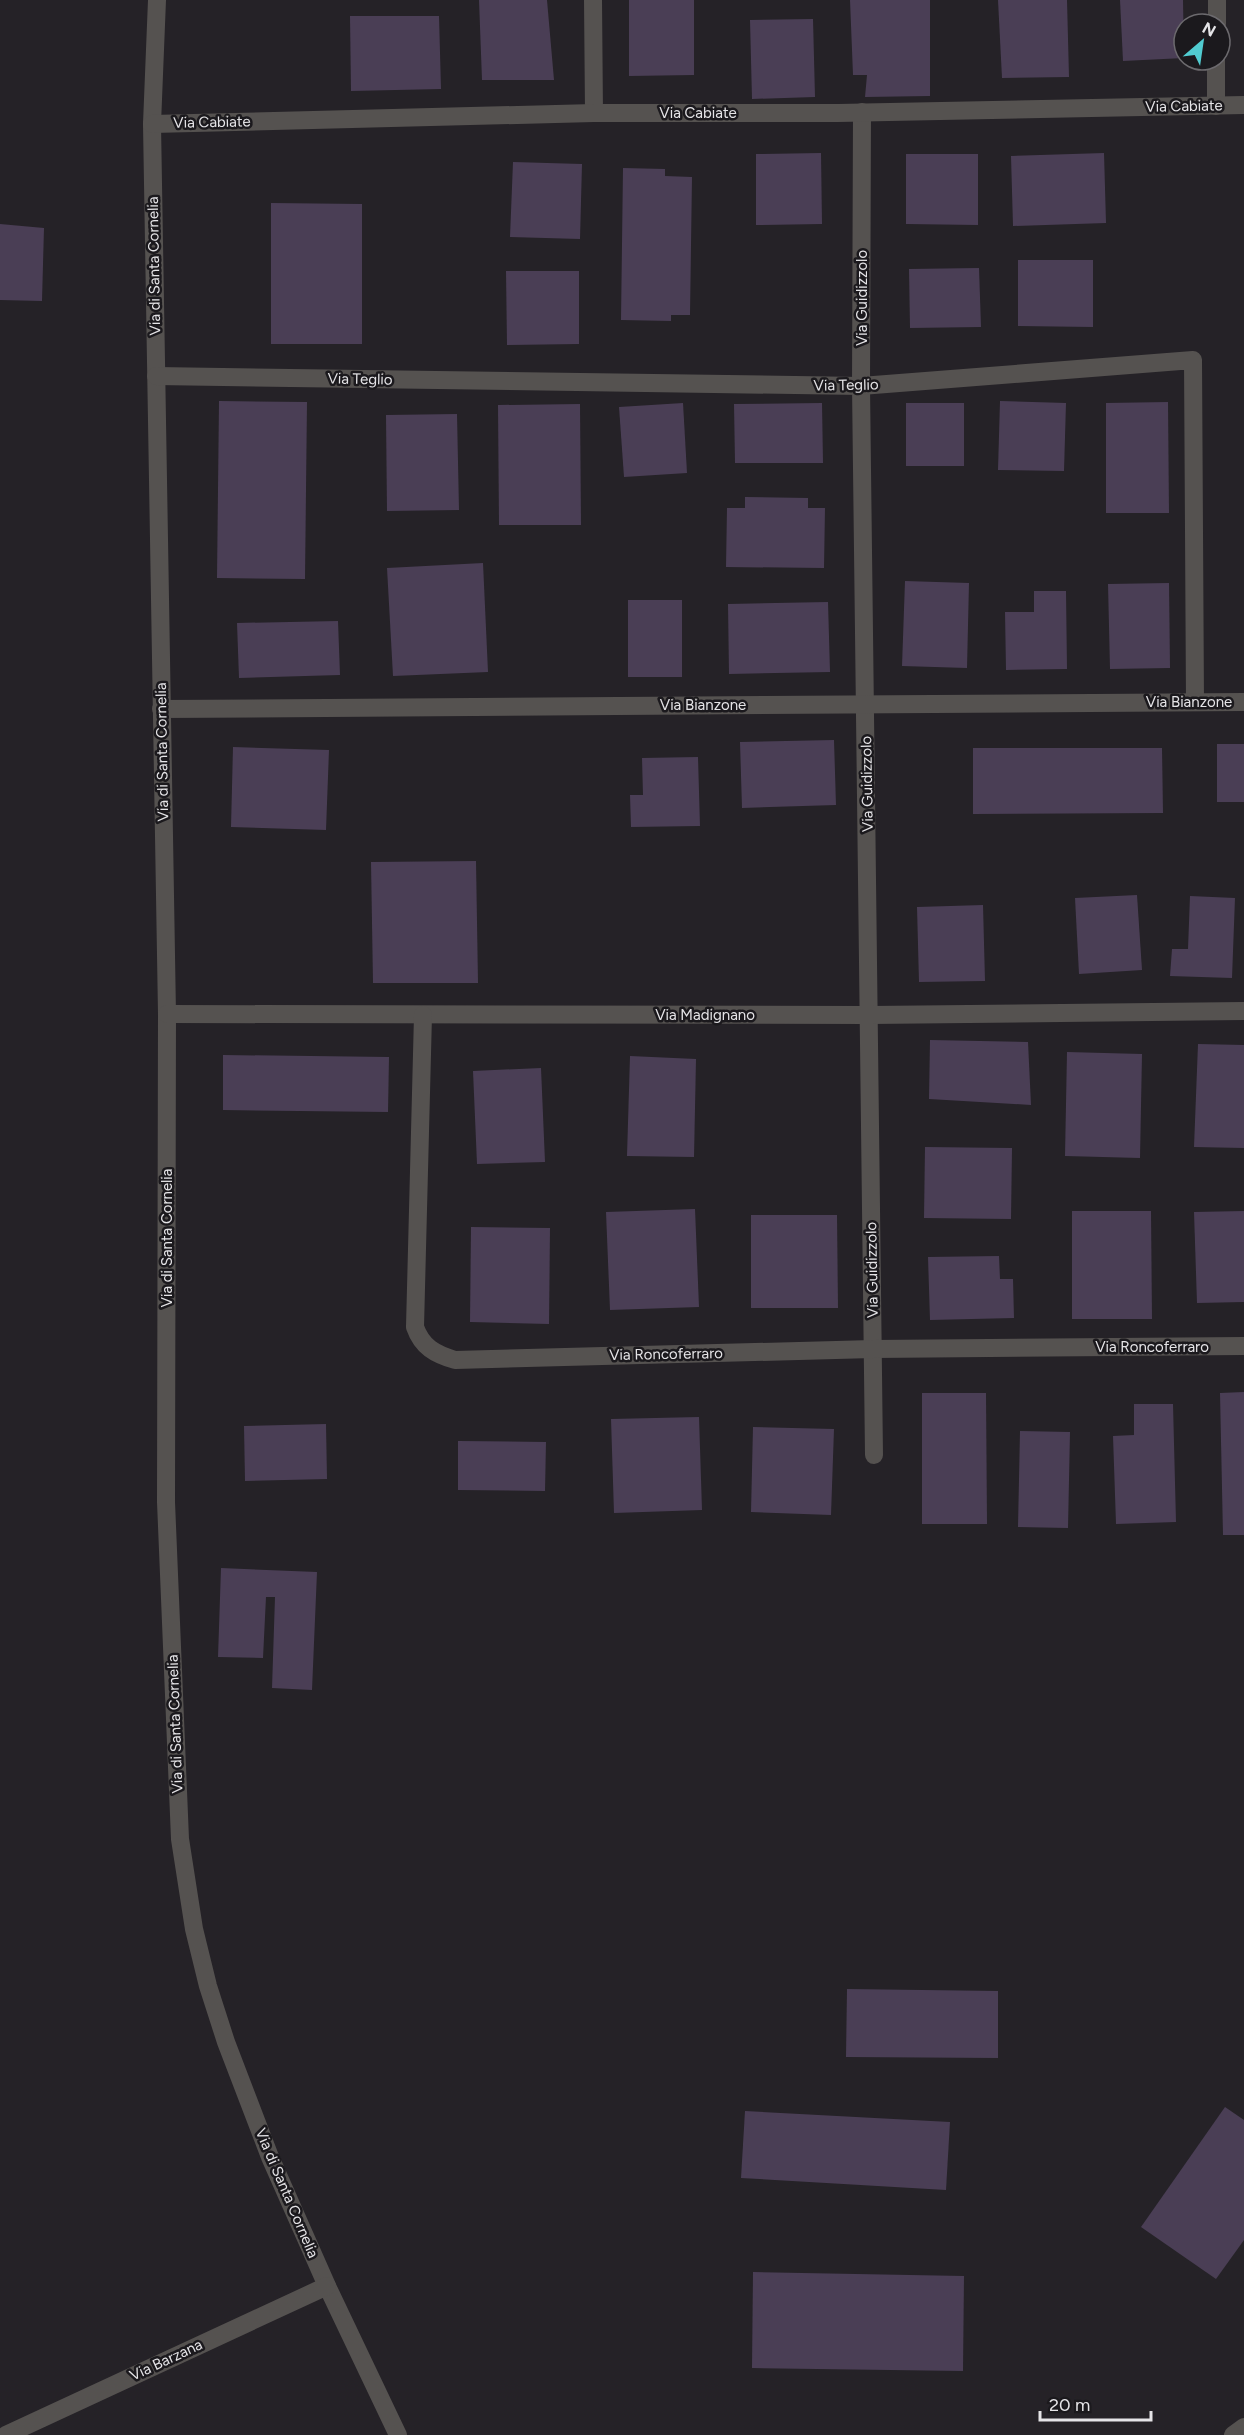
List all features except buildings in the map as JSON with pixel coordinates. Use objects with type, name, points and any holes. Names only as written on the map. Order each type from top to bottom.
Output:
[{"type":"street","name":"Via di Santa Cornelia","points":[[157,0],[152,124],[167,1014],[166,1502],[180,1839],[194,1929],[208,1986],[226,2042],[270,2157],[327,2286],[398,2435]]},
{"type":"street","points":[[592,0],[594,113]]},
{"type":"street","points":[[1216,72],[1216,105]]},
{"type":"street","name":"Via Cabiate","points":[[152,124],[594,113],[862,112],[1244,105]]},
{"type":"street","name":"Via Guidizzolo","points":[[862,112],[861,386],[867,704],[874,1455]]},
{"type":"street","name":"Via Teglio","points":[[156,376],[861,386],[1193,360],[1195,702]]},
{"type":"street","name":"Via Bianzone","points":[[161,709],[1244,702]]},
{"type":"street","name":"Via Madignano","points":[[167,1014],[870,1015],[1244,1011]]},
{"type":"street","name":"Via Roncoferraro","points":[[423,1015],[415,1327],[424,1344],[432,1351],[454,1360],[873,1349],[1244,1346]]},
{"type":"street","name":"Via Barzana","points":[[6,2435],[327,2286]]},
{"type":"street","points":[[1233,2435],[1244,2427]]}]
